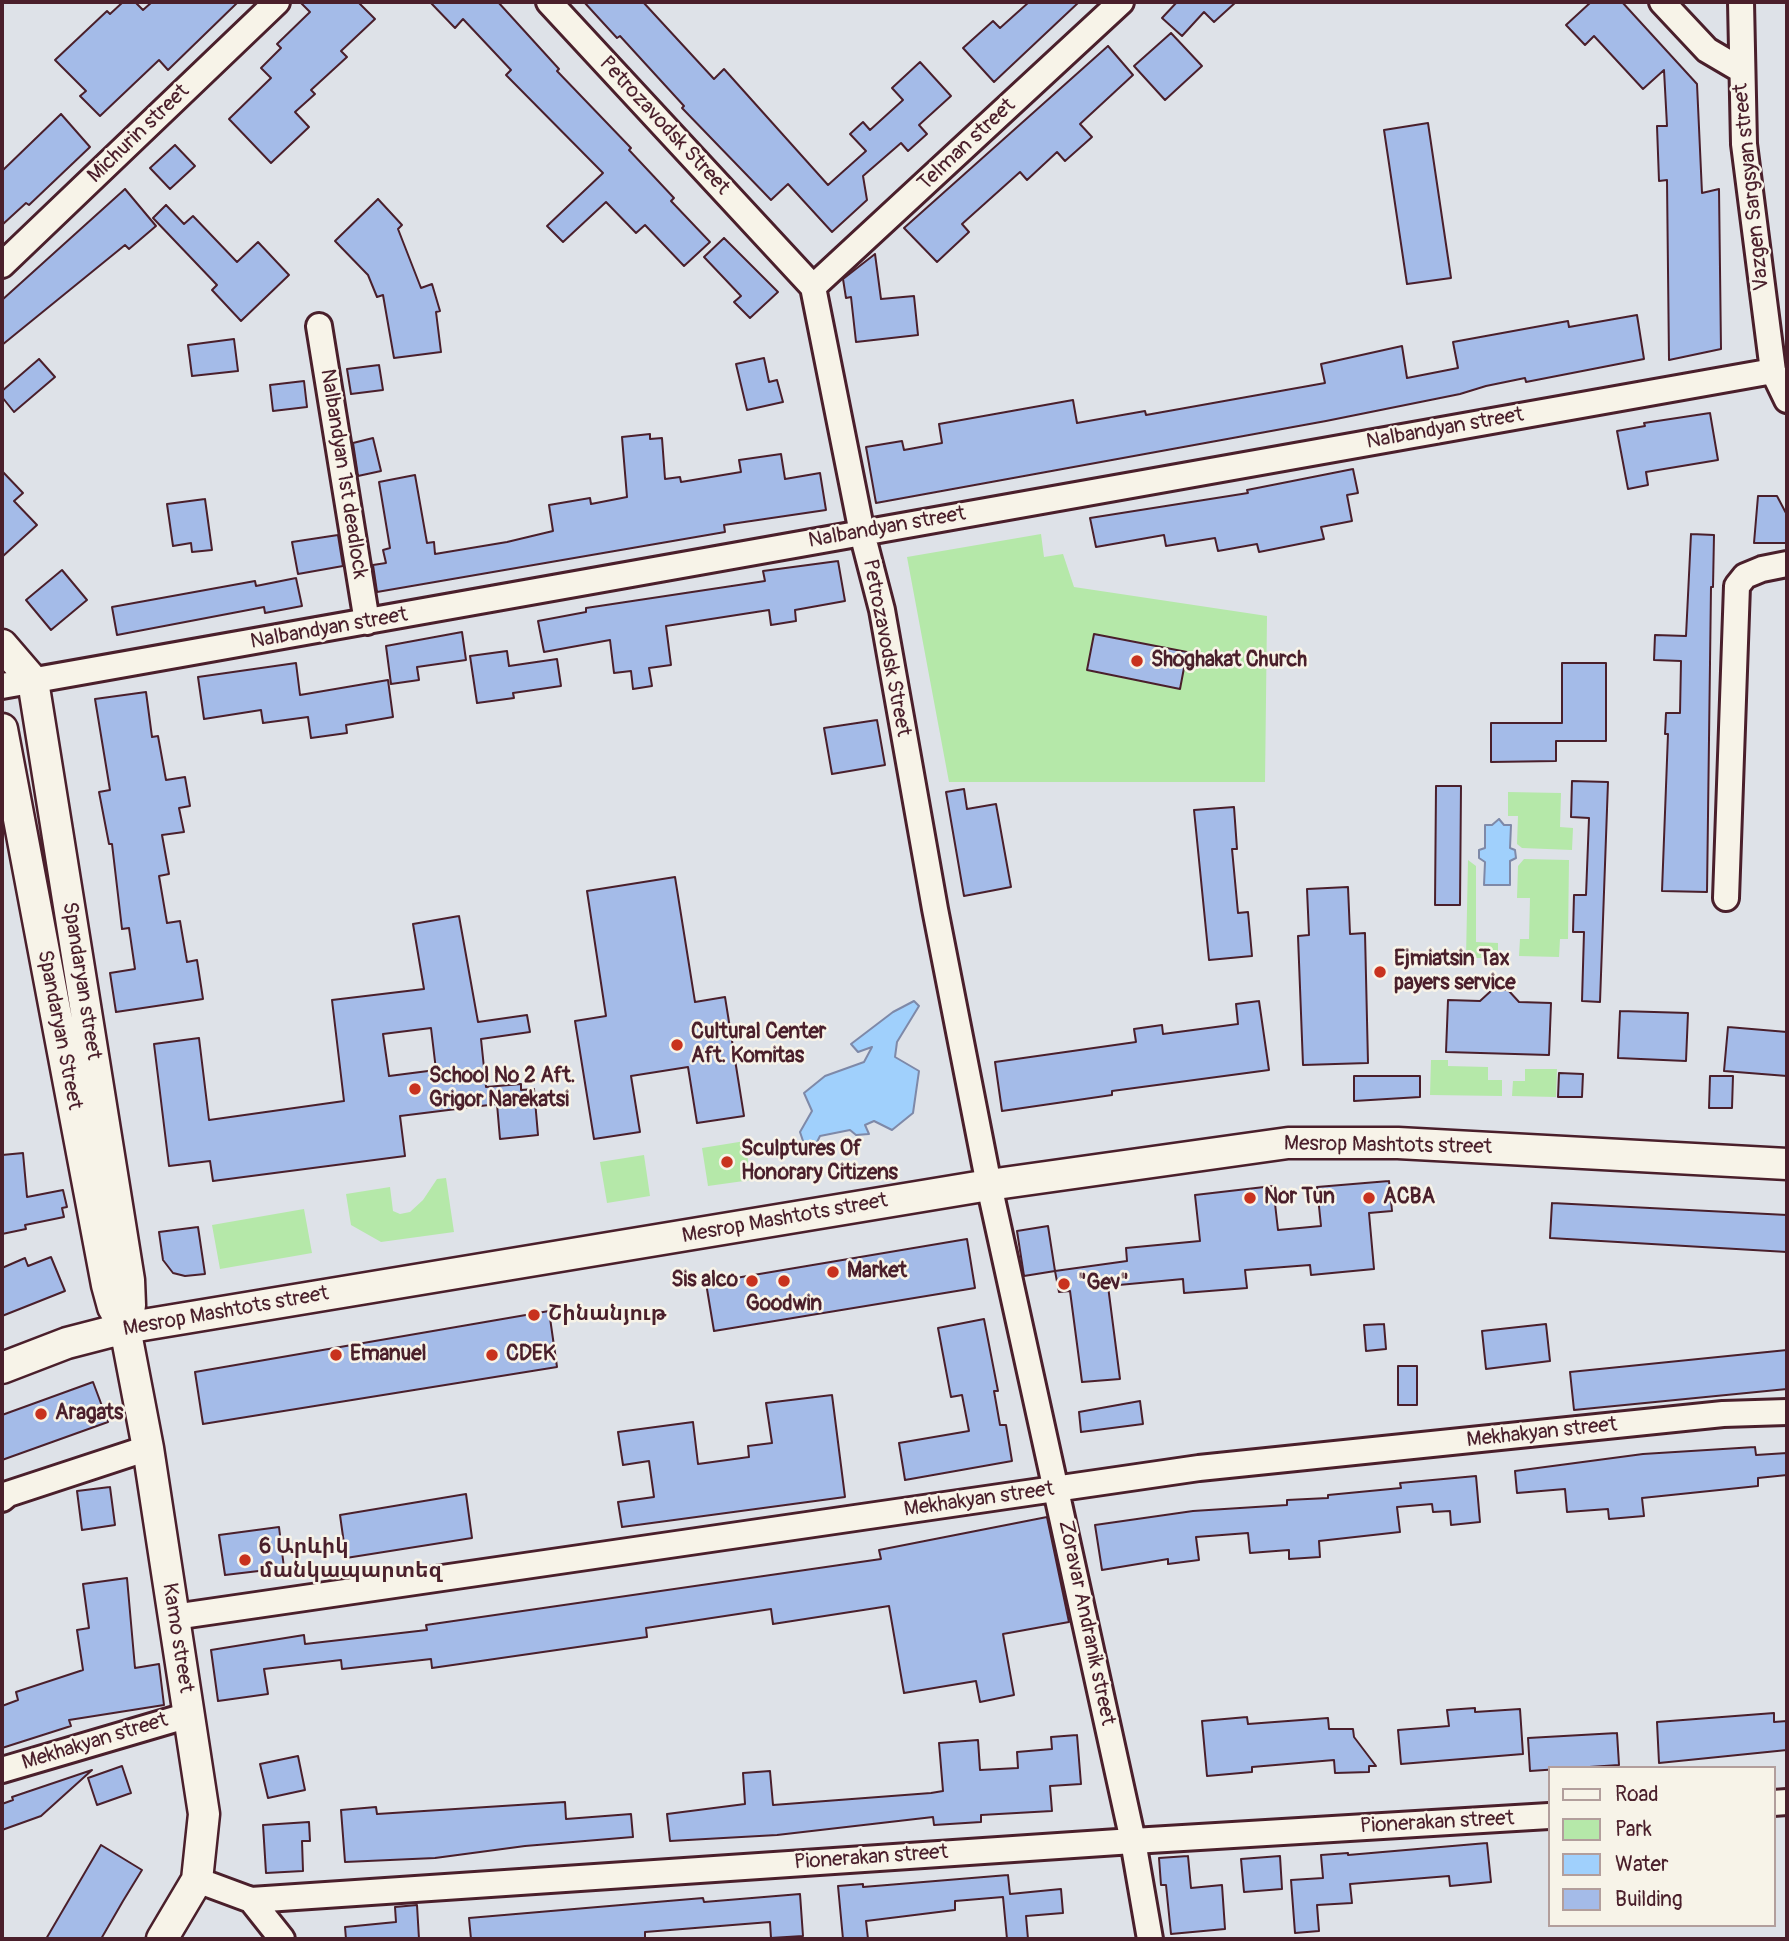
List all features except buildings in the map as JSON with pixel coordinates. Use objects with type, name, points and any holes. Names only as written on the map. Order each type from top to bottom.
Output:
[{"type":"main road","points":[[2,645],[33,681]]},
{"type":"main road","name":"Spandaryan street","points":[[33,681],[129,1280],[130,1305],[125,1328]]},
{"type":"main road","name":"Spandaryan Street","points":[[2,729],[107,1285],[113,1307],[125,1328]]},
{"type":"main road","name":"Mesrop Mashtots street","points":[[2,1368],[67,1343],[125,1328],[989,1185],[1295,1142],[1398,1143],[1787,1164]]},
{"type":"main road","name":"Kamo street","points":[[125,1328],[148,1448],[204,1814],[197,1880],[162,1939]]},
{"type":"street","name":"Michurin street","points":[[2,265],[277,2]]},
{"type":"street","name":"Petrozavodsk Street","points":[[550,2],[813,287],[862,533],[882,610],[935,909],[989,1185]]},
{"type":"street","name":"Telman street","points":[[813,287],[1121,2]]},
{"type":"street","points":[[1662,2],[1707,50],[1741,70]]},
{"type":"street","name":"Vazgen Sargsyan street","points":[[1741,2],[1745,144],[1773,371],[1787,400]]},
{"type":"street","name":"Nalbandyan 1st deadlock","points":[[319,326],[367,622]]},
{"type":"street","name":"Nalbandyan street","points":[[2,686],[1773,371]]},
{"type":"street","points":[[1726,898],[1737,586],[1745,576],[1754,572],[1787,564]]},
{"type":"street","name":"Zoravar Andranik street","points":[[989,1185],[1133,1840],[1150,1939]]},
{"type":"street","name":"Mekhakyan street","points":[[174,1617],[1199,1468],[1723,1414],[1787,1412]]},
{"type":"street","points":[[2,1499],[8,1494],[148,1448]]},
{"type":"street","name":"Mekhakyan street","points":[[2,1770],[189,1714]]},
{"type":"street","name":"Pionerakan street","points":[[197,1880],[251,1900],[1133,1840],[1548,1816]]},
{"type":"street","points":[[251,1900],[282,1939]]},
{"type":"green space","points":[[1041,534],[1044,557],[1063,554],[1074,587],[1267,616],[1265,782],[949,782],[907,557]]},
{"type":"green space","points":[[1508,792],[1561,793],[1560,827],[1573,828],[1572,850],[1522,848],[1517,844],[1518,816],[1508,816]]},
{"type":"green space","points":[[1524,859],[1569,860],[1568,939],[1560,939],[1559,957],[1519,956],[1520,939],[1529,939],[1530,898],[1517,898],[1518,866]]},
{"type":"green space","points":[[1468,860],[1476,866],[1476,942],[1498,943],[1498,958],[1466,958]]},
{"type":"green space","points":[[1431,1060],[1448,1060],[1448,1066],[1488,1067],[1488,1080],[1502,1080],[1502,1096],[1430,1095]]},
{"type":"green space","points":[[1525,1069],[1557,1069],[1556,1097],[1512,1096],[1513,1081],[1525,1081]]},
{"type":"green space","points":[[745,1141],[751,1180],[708,1186],[702,1148]]},
{"type":"green space","points":[[644,1155],[650,1196],[607,1203],[600,1162]]},
{"type":"green space","points":[[446,1178],[454,1232],[381,1242],[351,1225],[346,1194],[390,1187],[393,1211],[400,1214],[410,1212],[423,1200],[437,1179]]},
{"type":"green space","points":[[304,1209],[312,1253],[220,1269],[212,1225]]},
{"type":"water","points":[[1499,819],[1504,825],[1511,825],[1510,848],[1515,850],[1516,858],[1510,861],[1510,885],[1484,885],[1485,862],[1479,858],[1479,850],[1485,848],[1485,825],[1492,825]]},
{"type":"water","points":[[914,1001],[919,1006],[897,1042],[895,1057],[919,1071],[913,1113],[892,1130],[874,1121],[865,1125],[869,1134],[856,1135],[850,1130],[820,1136],[816,1144],[804,1144],[800,1132],[812,1111],[804,1093],[825,1076],[864,1062],[872,1047],[858,1052],[851,1044],[893,1012]]},
{"type":"place","name":"Shoghakat Church","points":[[1137,661]]},
{"type":"place","name":"Ejmiatsin Tax payers service","points":[[1380,972]]},
{"type":"place","name":"Cultural Center Aft. Komitas","points":[[677,1045]]},
{"type":"place","name":"School No 2 Aft. Grigor Narekatsi","points":[[415,1089]]},
{"type":"place","name":"Sculptures Of Honorary Citizens","points":[[727,1162]]},
{"type":"place","name":"Nor Tun","points":[[1250,1198]]},
{"type":"place","name":"ACBA","points":[[1369,1198]]},
{"type":"place","name":"Market","points":[[833,1272]]},
{"type":"place","name":"Sis alco","points":[[752,1281]]},
{"type":"place","name":"Goodwin","points":[[784,1281]]},
{"type":"place","name":"\"Gev\"","points":[[1064,1284]]},
{"type":"place","name":"Շինանյութ","points":[[534,1315]]},
{"type":"place","name":"Emanuel","points":[[336,1355]]},
{"type":"place","name":"CDEK","points":[[492,1355]]},
{"type":"place","name":"Aragats","points":[[41,1414]]},
{"type":"place","name":"6 Արևիկ մանկապարտեզ","points":[[245,1560]]}]
